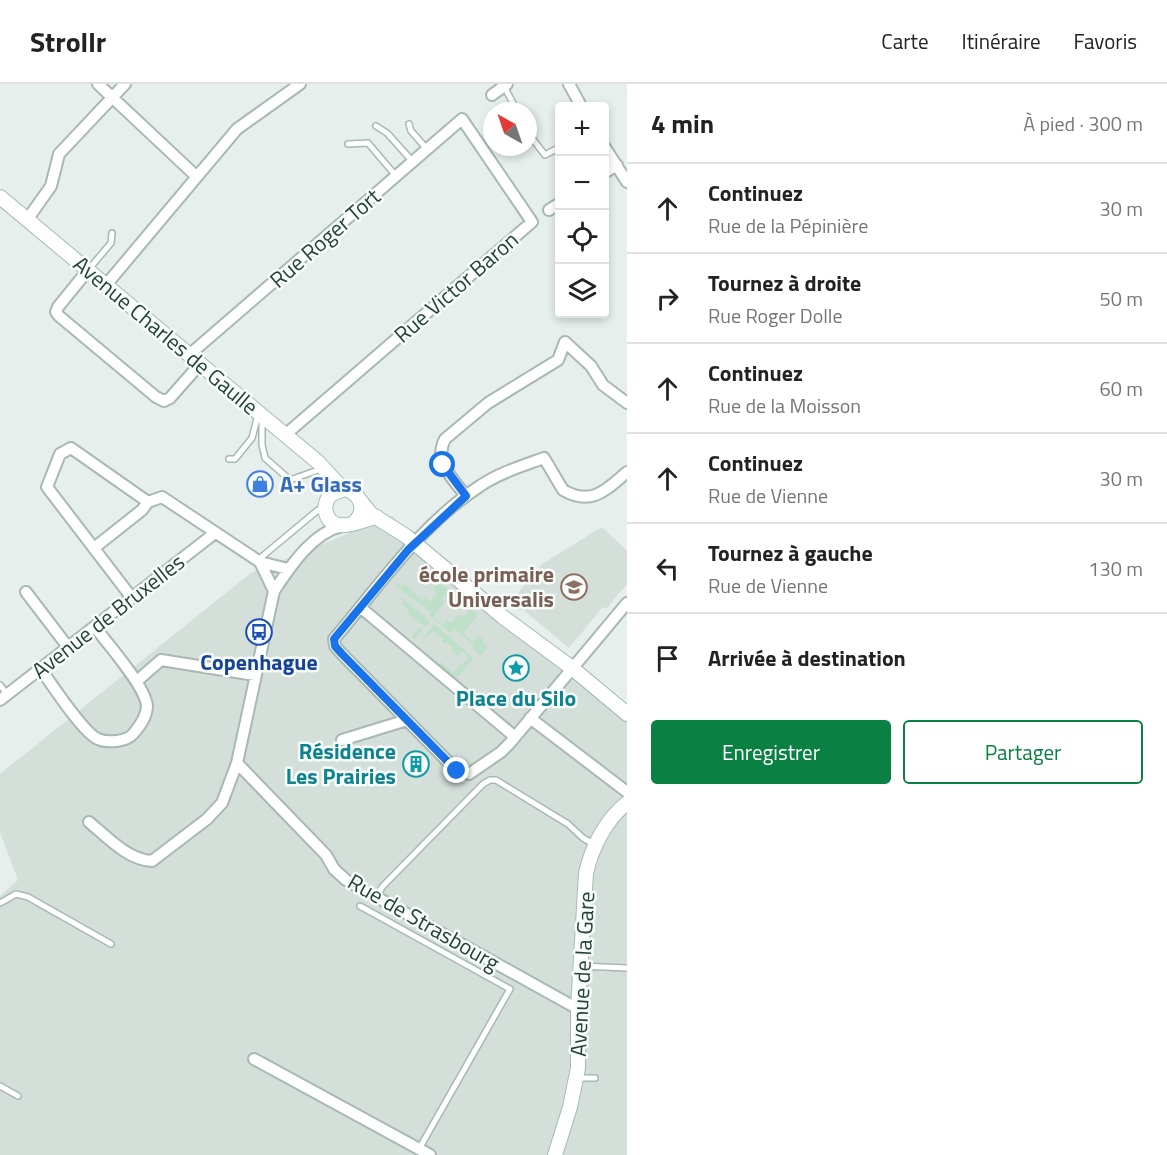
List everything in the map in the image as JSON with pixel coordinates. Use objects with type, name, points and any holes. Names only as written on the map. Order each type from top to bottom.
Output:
[{"type":"street","points":[[99,84],[196,176]]},
{"type":"street","points":[[27,220],[51,186],[58,154],[125,84]]},
{"type":"street","points":[[106,285],[237,129],[300,84]]},
{"type":"street","points":[[569,84],[579,102]]},
{"type":"street","points":[[492,95],[505,85]]},
{"type":"street","name":"Rue Victor Baron","points":[[285,435],[532,222],[462,119],[459,120]]},
{"type":"street","name":"Rue Roger Tort","points":[[88,270],[57,309],[57,315],[156,397],[164,401],[170,398],[195,359],[459,120]]},
{"type":"street","points":[[609,153],[627,182]]},
{"type":"street","points":[[609,170],[617,165]]},
{"type":"street","name":"Avenue Charles de Gaulle","points":[[0,197],[285,435],[353,494],[367,510],[415,543],[503,617],[572,668],[627,714]]},
{"type":"street","points":[[549,210],[555,206]]},
{"type":"street","points":[[466,496],[443,465],[441,447],[445,439],[488,404],[558,360],[565,342],[591,366],[603,385],[627,403]]},
{"type":"street","points":[[132,598],[47,487],[60,454],[71,448],[148,502]]},
{"type":"street","points":[[627,472],[600,494],[591,496],[568,493],[560,486],[544,458],[498,476],[466,496],[415,543],[334,639],[335,646],[461,774],[474,772],[501,752],[627,603]]},
{"type":"street","points":[[321,535],[331,487],[327,471]]},
{"type":"street","points":[[334,492],[353,494],[361,513],[349,524],[331,521],[326,507],[334,492]]},
{"type":"street","points":[[94,548],[142,510],[148,502],[162,497],[259,561],[288,569]]},
{"type":"street","points":[[89,822],[123,849],[142,860],[152,861],[207,819],[222,803],[237,763],[274,591],[288,569],[321,535],[349,524],[377,517]]},
{"type":"street","name":"Avenue de Bruxelles","points":[[4,697],[215,533]]},
{"type":"street","points":[[259,561],[274,591]]},
{"type":"street","points":[[26,592],[68,647]]},
{"type":"street","points":[[360,607],[514,736]]},
{"type":"street","points":[[40,669],[82,725],[97,739],[114,741],[130,737],[144,720],[147,705],[137,681],[95,627]]},
{"type":"street","points":[[137,681],[161,660],[255,675]]},
{"type":"street","points":[[530,718],[627,792]]},
{"type":"street","points":[[342,740],[407,720]]},
{"type":"street","name":"Rue de Strasbourg","points":[[237,763],[326,855],[334,869],[346,880],[578,1009]]},
{"type":"street","name":"Avenue de la Gare","points":[[555,1155],[570,1107],[578,1068],[578,1009],[586,873],[596,846],[615,812],[627,803]]},
{"type":"street","points":[[254,1059],[429,1155]]},
{"type":"lane","points":[[505,85],[513,102]]},
{"type":"lane","points":[[409,124],[411,131],[427,150]]},
{"type":"lane","points":[[376,126],[387,133],[413,162]]},
{"type":"lane","points":[[348,144],[368,143],[396,176]]},
{"type":"lane","points":[[537,145],[545,155],[555,150]]},
{"type":"lane","points":[[88,270],[111,243],[112,233]]},
{"type":"lane","points":[[229,459],[235,459],[252,438],[260,414]]},
{"type":"lane","points":[[260,414],[265,458],[290,480],[327,471]]},
{"type":"lane","points":[[259,561],[318,510],[326,507]]},
{"type":"lane","points":[[0,685],[4,697]]},
{"type":"lane","points":[[376,897],[383,886],[483,784],[490,780],[496,780],[568,824],[596,846]]},
{"type":"lane","points":[[0,903],[16,894],[28,897],[111,944]]},
{"type":"lane","points":[[360,906],[510,989],[419,1149]]},
{"type":"lane","points":[[581,966],[627,968]]},
{"type":"lane","points":[[576,1078],[595,1078]]},
{"type":"lane","points":[[0,1086],[18,1096]]},
{"type":"shaded area","points":[[392,516],[627,720],[627,1155],[0,1155],[0,896],[18,880],[0,832],[0,774],[251,573]]},
{"type":"shaded area","name":"école primaire Universalis","points":[[602,527],[627,551],[627,584],[606,609],[603,607],[569,648],[522,609],[520,611],[510,603],[542,564]]},
{"type":"green space","points":[[433,577],[460,600],[459,602],[447,593],[442,599],[445,602],[433,617],[443,625],[447,620],[452,623],[459,614],[464,617],[470,608],[478,615],[463,633],[473,641],[479,636],[484,640],[482,642],[488,647],[481,656],[472,648],[474,645],[454,628],[450,633],[429,615],[431,612],[396,586],[398,583],[402,587],[404,584],[423,600],[425,598],[430,602],[437,594],[432,590],[437,584],[431,579]]},
{"type":"green space","points":[[402,598],[430,621],[414,640],[411,637],[419,628],[423,629],[425,626],[407,613],[409,610],[402,605],[404,602]]},
{"type":"green space","points":[[434,624],[474,658],[456,679],[439,665],[441,662],[453,673],[469,657],[462,651],[458,656],[451,650],[453,647],[447,642],[445,644],[441,642],[443,639],[433,631],[426,638],[424,637]]},
{"type":"place","name":"A+ Glass","points":[[260,484]]},
{"type":"place","name":"école primaire Universalis","points":[[574,587]]},
{"type":"place","name":"Copenhague","points":[[259,632]]},
{"type":"place","name":"Place du Silo","points":[[516,668]]},
{"type":"place","name":"Résidence Les Prairies","points":[[416,764]]},
{"type":"route","points":[[443,465],[466,496],[420,537],[334,639],[335,646],[342,654],[457,771]]}]
